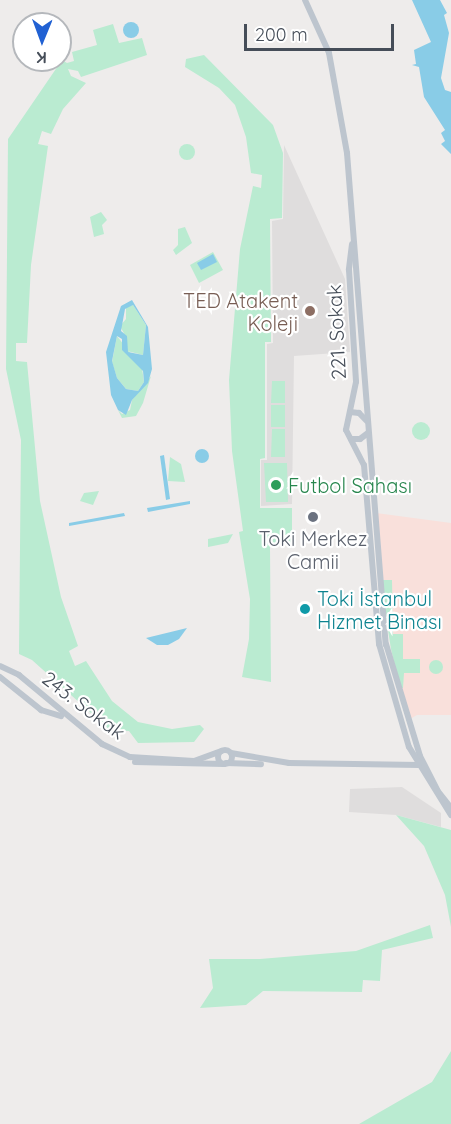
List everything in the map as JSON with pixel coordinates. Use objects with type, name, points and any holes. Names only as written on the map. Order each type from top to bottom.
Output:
[{"type":"street","points":[[305,0],[329,53],[340,99],[353,232]]},
{"type":"street","name":"221. Sokak","points":[[353,232],[349,270],[356,382],[346,430],[364,465],[379,644],[409,747],[418,765],[451,814]]},
{"type":"street","name":"221. Sokak","points":[[353,232],[367,422]]},
{"type":"street","points":[[350,412],[362,415],[367,422],[386,644],[420,756],[437,790],[451,808]]},
{"type":"street","points":[[351,439],[360,439],[368,433]]},
{"type":"street","name":"243. Sokak","points":[[0,664],[102,744],[130,757],[194,761],[221,752],[289,764]]},
{"type":"street","name":"243. Sokak","points":[[0,677],[41,710],[59,714],[97,746],[127,760],[160,765],[398,763],[418,765]]},
{"type":"street","points":[[398,763],[405,758],[409,747]]},
{"type":"street","points":[[221,752],[219,760],[225,764],[231,753]]},
{"type":"shaded area","name":"TED Atakent Koleji","points":[[284,145],[345,279],[350,352],[294,356],[292,504],[261,506],[261,460],[267,460],[267,344],[273,343],[272,221],[283,219]]},
{"type":"shaded area","points":[[376,513],[451,523],[451,715],[417,715],[410,719],[391,649]]},
{"type":"shaded area","points":[[402,787],[441,813],[441,827],[396,815],[349,812],[350,789]]},
{"type":"green space","points":[[113,24],[119,43],[142,38],[147,55],[81,77],[78,71],[72,70],[72,62],[74,61],[72,52],[97,45],[93,30]]},
{"type":"green space","points":[[204,55],[273,125],[283,153],[282,218],[270,219],[271,342],[265,342],[265,458],[260,459],[260,508],[292,508],[292,544],[270,546],[271,682],[242,677],[249,639],[250,599],[239,532],[243,531],[232,451],[229,380],[240,249],[253,186],[261,188],[262,175],[251,173],[246,137],[235,105],[219,88],[185,67],[186,59]]},
{"type":"green space","points":[[54,72],[69,72],[71,76],[86,83],[63,109],[51,134],[42,131],[38,144],[48,146],[31,265],[27,343],[16,343],[16,361],[27,362],[40,501],[61,597],[78,646],[69,651],[75,666],[86,661],[112,701],[138,722],[172,729],[200,725],[204,729],[194,742],[138,743],[129,731],[110,730],[32,660],[19,654],[21,440],[6,369],[8,139]]},
{"type":"green space","points":[[187,144],[193,146],[195,152],[193,158],[187,160],[181,158],[179,152],[181,146]]},
{"type":"green space","points":[[101,212],[107,220],[102,225],[104,234],[94,237],[90,217]]},
{"type":"green space","points":[[185,227],[192,243],[176,255],[173,250],[178,245],[178,229]]},
{"type":"green space","points":[[213,252],[223,270],[199,283],[190,265]]},
{"type":"green space","points":[[133,305],[146,325],[143,355],[127,351],[127,339],[120,326],[126,319],[126,307]]},
{"type":"green space","points":[[117,336],[142,368],[144,382],[138,391],[126,389],[117,378],[112,362]]},
{"type":"green space","points":[[151,376],[143,403],[136,416],[122,418],[118,410],[122,414],[130,410],[132,400]]},
{"type":"green space","points":[[272,381],[285,381],[285,403],[271,403]]},
{"type":"green space","points":[[271,405],[285,405],[285,427],[271,427]]},
{"type":"green space","points":[[417,422],[425,422],[430,427],[428,438],[417,440],[412,435],[412,427]]},
{"type":"green space","points":[[272,429],[285,429],[285,457],[271,457]]},
{"type":"green space","points":[[170,457],[181,464],[185,482],[168,481]]},
{"type":"green space","name":"Futbol Sahası","points":[[264,463],[287,463],[288,502],[266,502]]},
{"type":"green space","points":[[99,491],[93,505],[80,501],[84,493]]},
{"type":"green space","points":[[233,534],[228,543],[208,547],[208,539]]},
{"type":"green space","points":[[380,580],[392,580],[393,634],[403,634],[403,659],[420,659],[420,673],[404,673],[403,688],[400,688],[391,649]]},
{"type":"green space","points":[[436,660],[441,662],[443,667],[441,672],[436,674],[431,672],[429,667],[431,662]]},
{"type":"green space","points":[[396,815],[451,830],[451,927],[445,895],[424,846]]},
{"type":"green space","points":[[430,925],[433,938],[382,950],[380,981],[363,980],[362,992],[263,991],[246,1005],[200,1008],[213,988],[209,959],[260,959],[356,951]]},
{"type":"green space","points":[[451,1051],[451,1124],[359,1124],[432,1082]]},
{"type":"water","points":[[412,0],[440,0],[447,13],[444,15],[449,33],[441,78],[445,90],[451,92],[451,154],[441,144],[445,141],[441,133],[445,130],[424,97],[419,67],[412,65],[416,64],[414,50],[431,42]]},
{"type":"water","points":[[131,22],[137,24],[139,30],[137,36],[131,38],[125,36],[123,30],[125,24]]},
{"type":"water","points":[[213,254],[217,262],[201,270],[197,263]]},
{"type":"water","points":[[132,300],[148,327],[152,369],[148,383],[132,400],[126,415],[118,410],[111,395],[106,352],[121,306]],"holes":[[[133,305],[146,325],[143,355],[128,352],[127,336],[121,331],[125,309]],[[117,336],[122,339],[122,350],[143,371],[144,382],[138,391],[126,389],[117,378],[112,361]]]},
{"type":"water","points":[[199,449],[205,449],[209,456],[205,463],[199,463],[195,459],[195,453]]},
{"type":"water","points":[[164,455],[170,499],[166,500],[160,456]]},
{"type":"water","points":[[190,501],[190,504],[148,512],[147,508]]},
{"type":"water","points":[[124,513],[125,516],[69,526],[69,523]]},
{"type":"water","points":[[187,628],[179,639],[168,645],[157,645],[146,638]]},
{"type":"place","name":"TED Atakent Koleji","points":[[310,311]]},
{"type":"place","name":"Futbol Sahası","points":[[276,485]]},
{"type":"place","name":"Toki Merkez Camii","points":[[313,517]]},
{"type":"place","name":"Toki İstanbul Hizmet Binası","points":[[305,609]]}]
